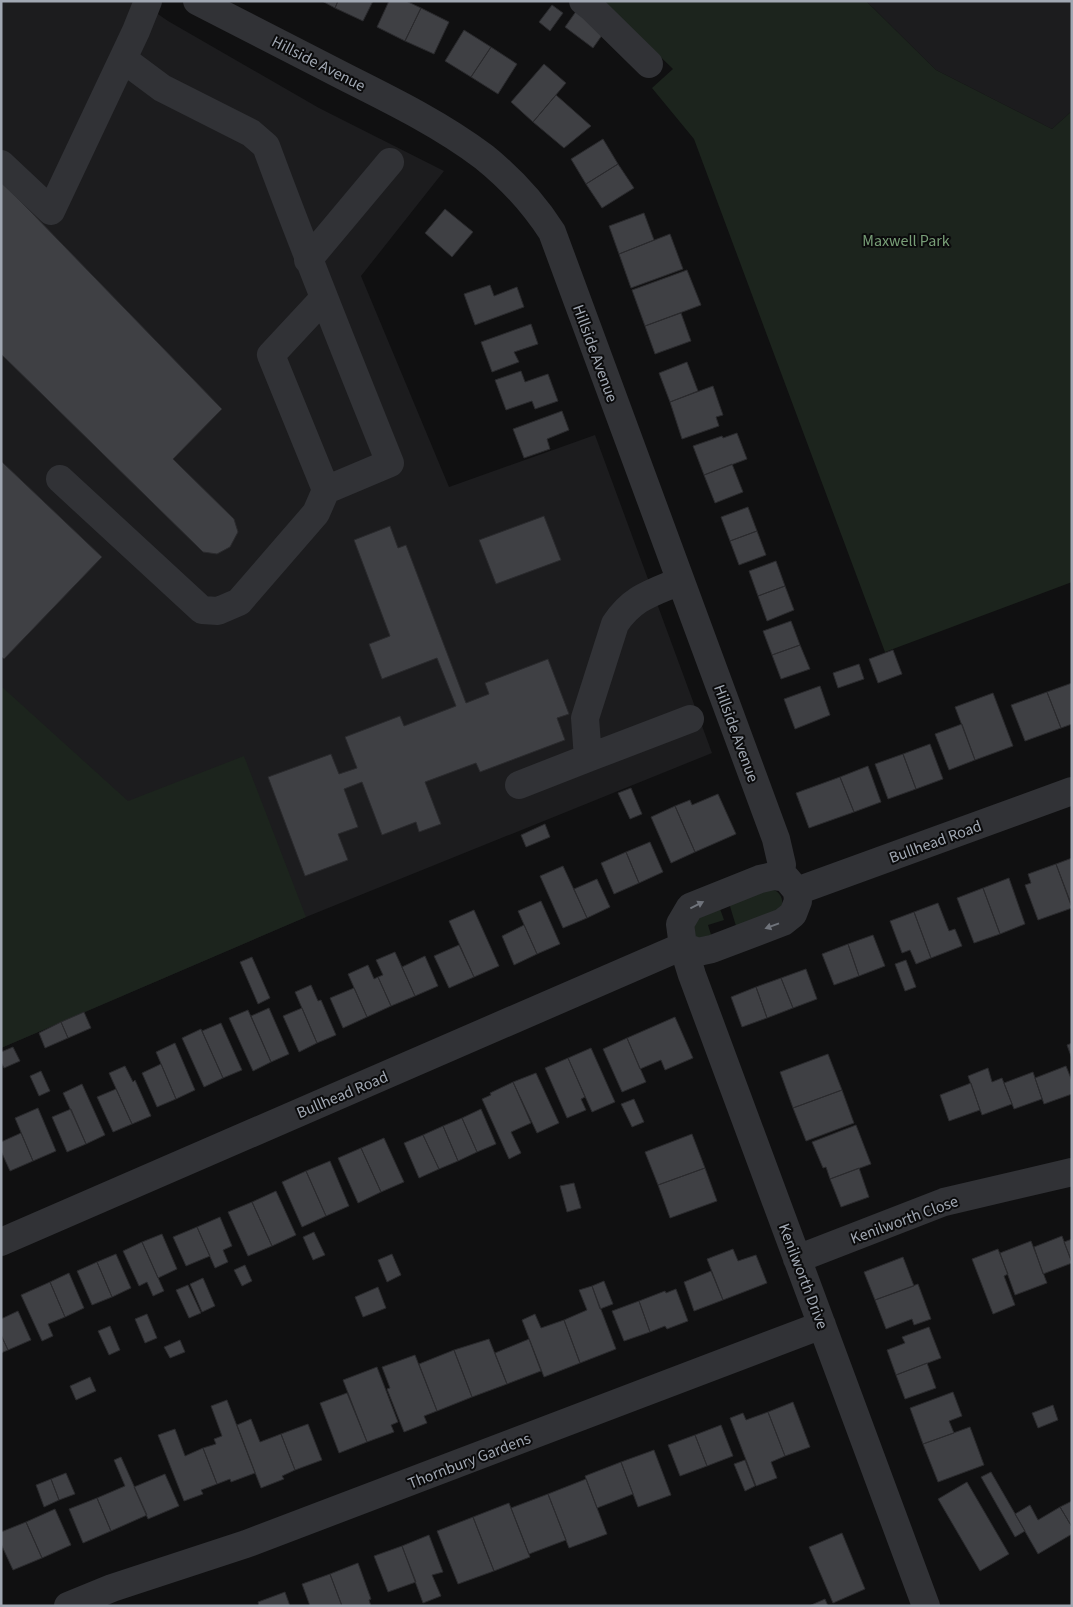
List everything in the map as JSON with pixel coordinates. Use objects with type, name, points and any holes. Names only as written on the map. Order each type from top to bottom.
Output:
[{"type":"street","points":[[1,164],[51,212],[136,31],[148,1]]},
{"type":"street","name":"Hillside Avenue","points":[[197,1],[371,90],[454,136],[484,158],[515,186],[539,213],[552,232],[776,839],[789,884]]},
{"type":"street","points":[[583,1],[648,64]]},
{"type":"street","points":[[60,479],[202,610],[218,611],[239,602],[316,513],[326,490],[390,463],[308,260],[266,146],[251,133],[162,88],[123,59]]},
{"type":"street","points":[[308,260],[390,162]]},
{"type":"street","points":[[324,298],[271,355],[326,490]]},
{"type":"street","points":[[588,758],[585,718],[615,624],[624,611],[635,601],[680,580]]},
{"type":"street","points":[[519,784],[690,719]]},
{"type":"street","name":"Bullhead Road","points":[[1,1242],[683,946],[680,924],[690,907],[760,878],[774,876],[789,884],[1072,791]]},
{"type":"street","points":[[683,946],[698,952],[712,949],[783,922],[792,914],[798,901],[789,884]]},
{"type":"street","name":"Kenilworth Drive","points":[[683,946],[692,975],[926,1606]]},
{"type":"street","name":"Kenilworth Close","points":[[797,1259],[944,1202],[1072,1172]]},
{"type":"street","name":"Thornbury Gardens","points":[[68,1606],[115,1597],[246,1544],[822,1325]]},
{"type":"shaded area","points":[[1,1],[139,1],[168,21],[319,108],[444,171],[361,276],[449,487],[595,435],[712,753],[306,917],[1,1048]]},
{"type":"shaded area","points":[[866,1],[1072,1],[1072,111],[1052,129],[936,70]]},
{"type":"green space","name":"Maxwell Park","points":[[603,1],[866,1],[936,70],[1052,129],[1072,111],[1072,582],[885,652],[694,139],[652,88],[673,69]]},
{"type":"green space","points":[[1,686],[128,801],[244,756],[306,917],[1,1048]]},
{"type":"green space","points":[[772,889],[781,898],[781,910],[736,926],[729,903]]},
{"type":"green space","points":[[719,906],[724,920],[708,925],[712,938],[702,941],[694,937],[693,918]]},
{"type":"building","points":[[322,1],[338,1],[335,8]]},
{"type":"building","points":[[338,1],[373,1],[363,21],[335,8]]},
{"type":"building","points":[[389,1],[406,1],[421,8],[405,41],[377,27]]},
{"type":"building","points":[[552,5],[563,13],[550,31],[539,22]]},
{"type":"building","points":[[421,8],[449,22],[434,54],[405,41]]},
{"type":"building","points":[[577,10],[605,31],[593,48],[565,27]]},
{"type":"building","points":[[464,30],[491,47],[471,77],[445,61]]},
{"type":"building","points":[[491,47],[517,64],[498,94],[471,77]]},
{"type":"building","points":[[544,64],[566,83],[533,122],[511,102]]},
{"type":"building","points":[[556,95],[591,126],[564,148],[533,122]]},
{"type":"building","points":[[603,139],[618,164],[586,184],[571,159]]},
{"type":"building","points":[[618,164],[634,188],[602,208],[586,184]]},
{"type":"building","points":[[1,181],[222,409],[173,459],[234,519],[238,532],[230,547],[217,554],[203,552],[1,354]]},
{"type":"building","points":[[445,209],[473,232],[452,257],[425,233]]},
{"type":"building","points":[[644,213],[654,240],[619,254],[609,226]]},
{"type":"building","points":[[670,234],[683,269],[631,288],[619,254]]},
{"type":"building","points":[[687,270],[701,305],[645,326],[632,290]]},
{"type":"building","points":[[490,285],[494,296],[517,287],[524,307],[475,325],[464,294]]},
{"type":"building","points":[[681,313],[691,341],[655,354],[645,326]]},
{"type":"building","points":[[531,324],[538,344],[514,352],[519,362],[492,372],[481,342]]},
{"type":"building","points":[[687,362],[698,391],[670,402],[659,373]]},
{"type":"building","points":[[521,371],[525,382],[548,374],[558,401],[535,409],[532,401],[506,410],[495,380]]},
{"type":"building","points":[[713,386],[723,415],[716,417],[719,426],[682,439],[670,402]]},
{"type":"building","points":[[562,411],[569,430],[547,439],[550,449],[524,458],[513,429]]},
{"type":"building","points":[[737,433],[747,459],[704,475],[693,446]]},
{"type":"building","points":[[1,461],[102,557],[4,659],[1,656]]},
{"type":"building","points":[[732,464],[743,492],[715,503],[704,475]]},
{"type":"building","points":[[748,507],[757,531],[730,541],[721,517]]},
{"type":"building","points":[[544,516],[561,560],[496,584],[479,540]]},
{"type":"building","points":[[390,526],[398,548],[406,545],[466,703],[489,694],[485,683],[548,659],[569,714],[557,718],[565,740],[480,772],[476,763],[425,782],[441,824],[419,832],[416,822],[382,835],[362,782],[344,789],[358,827],[338,834],[348,860],[305,876],[268,777],[331,754],[339,774],[357,768],[345,737],[400,716],[404,726],[456,706],[437,658],[382,679],[369,644],[390,636],[354,540]]},
{"type":"building","points":[[757,531],[766,555],[739,565],[730,541]]},
{"type":"building","points":[[776,561],[785,586],[758,596],[749,571]]},
{"type":"building","points":[[785,586],[794,610],[767,621],[758,596]]},
{"type":"building","points":[[791,621],[800,645],[772,655],[763,631]]},
{"type":"building","points":[[800,645],[810,669],[781,679],[772,655]]},
{"type":"building","points":[[893,650],[902,674],[878,683],[869,659]]},
{"type":"building","points":[[859,664],[864,679],[838,688],[833,673]]},
{"type":"building","points":[[1072,683],[1072,724],[1061,728],[1047,692]]},
{"type":"building","points":[[820,686],[830,715],[795,729],[784,699]]},
{"type":"building","points":[[1047,692],[1061,728],[1025,741],[1011,705]]},
{"type":"building","points":[[993,693],[1013,746],[975,760],[955,707]]},
{"type":"building","points":[[962,724],[975,760],[949,770],[935,734]]},
{"type":"building","points":[[930,744],[943,779],[916,789],[903,754]]},
{"type":"building","points":[[903,754],[916,789],[888,799],[875,764]]},
{"type":"building","points":[[868,766],[881,802],[854,812],[840,777]]},
{"type":"building","points":[[840,777],[854,812],[809,828],[796,793]]},
{"type":"building","points":[[631,788],[642,814],[630,819],[618,793]]},
{"type":"building","points":[[718,794],[736,834],[695,852],[675,806],[690,800],[692,805]]},
{"type":"building","points":[[675,806],[695,852],[671,863],[651,817]]},
{"type":"building","points":[[545,824],[550,837],[526,847],[521,835]]},
{"type":"building","points":[[650,842],[663,872],[639,883],[626,852]]},
{"type":"building","points":[[626,852],[639,883],[614,894],[601,863]]},
{"type":"building","points":[[1072,858],[1072,906],[1056,864]]},
{"type":"building","points":[[1056,864],[1072,908],[1038,920],[1025,885],[1031,883],[1028,874]]},
{"type":"building","points":[[563,866],[587,918],[563,928],[540,876]]},
{"type":"building","points":[[1009,878],[1025,924],[1000,934],[983,888]]},
{"type":"building","points":[[597,879],[610,907],[587,918],[574,889]]},
{"type":"building","points":[[983,888],[1000,934],[974,943],[957,898]]},
{"type":"building","points":[[541,901],[560,944],[537,954],[518,911]]},
{"type":"building","points":[[938,903],[949,931],[955,929],[962,946],[931,958],[914,912]]},
{"type":"building","points":[[474,910],[499,966],[474,977],[449,921]]},
{"type":"building","points":[[914,912],[931,958],[916,964],[910,950],[902,953],[890,921]]},
{"type":"building","points":[[524,925],[537,954],[514,965],[502,936]]},
{"type":"building","points":[[873,935],[885,966],[859,976],[848,944]]},
{"type":"building","points":[[848,944],[859,976],[834,985],[822,954]]},
{"type":"building","points":[[459,945],[474,977],[449,988],[434,956]]},
{"type":"building","points":[[395,952],[415,996],[391,1006],[378,977],[383,975],[376,960]]},
{"type":"building","points":[[425,956],[438,986],[415,996],[402,967]]},
{"type":"building","points":[[252,957],[270,998],[258,1004],[240,962]]},
{"type":"building","points":[[906,960],[916,987],[905,991],[895,964]]},
{"type":"building","points":[[368,965],[374,979],[378,977],[391,1006],[367,1017],[348,974]]},
{"type":"building","points":[[806,969],[817,999],[793,1008],[781,978]]},
{"type":"building","points":[[781,978],[793,1008],[767,1018],[756,987]]},
{"type":"building","points":[[311,985],[318,1001],[321,1000],[336,1035],[317,1043],[295,992]]},
{"type":"building","points":[[756,987],[767,1018],[742,1027],[731,997]]},
{"type":"building","points":[[354,988],[367,1017],[343,1028],[330,998]]},
{"type":"building","points":[[269,1008],[289,1054],[271,1062],[251,1016]]},
{"type":"building","points":[[302,1008],[317,1043],[299,1052],[283,1016]]},
{"type":"building","points":[[248,1010],[271,1062],[253,1071],[229,1018]]},
{"type":"building","points":[[84,1012],[91,1028],[68,1038],[61,1022]]},
{"type":"building","points":[[675,1017],[693,1058],[665,1070],[661,1060],[640,1069],[627,1038]]},
{"type":"building","points":[[61,1022],[68,1038],[45,1048],[39,1033]]},
{"type":"building","points":[[221,1023],[242,1070],[223,1078],[202,1031]]},
{"type":"building","points":[[201,1029],[223,1078],[204,1087],[182,1038]]},
{"type":"building","points":[[627,1038],[646,1082],[622,1092],[603,1049]]},
{"type":"building","points":[[175,1043],[195,1090],[176,1099],[156,1052]]},
{"type":"building","points":[[1072,1043],[1072,1059],[1067,1045]]},
{"type":"building","points":[[13,1047],[20,1061],[4,1068],[1,1062],[1,1052]]},
{"type":"building","points":[[591,1048],[615,1102],[592,1112],[568,1058]]},
{"type":"building","points":[[828,1054],[842,1090],[793,1108],[780,1072]]},
{"type":"building","points":[[568,1058],[585,1097],[581,1099],[586,1110],[567,1118],[545,1068]]},
{"type":"building","points":[[161,1064],[176,1099],[157,1107],[142,1073]]},
{"type":"building","points":[[125,1066],[133,1082],[135,1080],[151,1116],[132,1124],[109,1073]]},
{"type":"building","points":[[1066,1066],[1072,1081],[1072,1094],[1044,1104],[1035,1078]]},
{"type":"building","points":[[988,1068],[992,1082],[1002,1078],[1012,1104],[982,1115],[968,1076]]},
{"type":"building","points":[[41,1071],[50,1091],[39,1096],[30,1076]]},
{"type":"building","points":[[1033,1072],[1042,1099],[1014,1109],[1004,1083]]},
{"type":"building","points":[[536,1073],[559,1123],[537,1133],[513,1082]]},
{"type":"building","points":[[513,1082],[531,1123],[511,1132],[521,1153],[509,1159],[482,1099]]},
{"type":"building","points":[[971,1083],[980,1110],[949,1121],[940,1095]]},
{"type":"building","points":[[82,1084],[105,1135],[86,1144],[63,1093]]},
{"type":"building","points":[[116,1089],[132,1124],[113,1132],[97,1097]]},
{"type":"building","points":[[842,1090],[854,1123],[806,1141],[793,1108]]},
{"type":"building","points":[[634,1099],[644,1122],[632,1127],[621,1104]]},
{"type":"building","points":[[38,1108],[56,1151],[33,1161],[15,1118]]},
{"type":"building","points":[[71,1109],[86,1144],[67,1152],[52,1117]]},
{"type":"building","points":[[481,1109],[496,1144],[477,1152],[462,1118]]},
{"type":"building","points":[[462,1118],[477,1152],[458,1161],[443,1126]]},
{"type":"building","points":[[856,1125],[871,1164],[830,1179],[826,1167],[823,1168],[812,1142]]},
{"type":"building","points":[[443,1126],[458,1161],[439,1169],[423,1135]]},
{"type":"building","points":[[21,1133],[33,1161],[10,1171],[1,1151],[1,1142]]},
{"type":"building","points":[[692,1134],[705,1168],[658,1185],[645,1152]]},
{"type":"building","points":[[423,1135],[439,1169],[419,1178],[404,1143]]},
{"type":"building","points":[[384,1138],[404,1182],[381,1192],[361,1148]]},
{"type":"building","points":[[361,1148],[381,1192],[358,1203],[338,1158]]},
{"type":"building","points":[[330,1161],[349,1206],[326,1216],[306,1171]]},
{"type":"building","points":[[705,1168],[717,1201],[670,1218],[658,1185]]},
{"type":"building","points":[[859,1168],[869,1197],[841,1207],[830,1179]]},
{"type":"building","points":[[306,1171],[326,1216],[302,1227],[282,1182]]},
{"type":"building","points":[[574,1183],[581,1208],[567,1212],[560,1186]]},
{"type":"building","points":[[276,1191],[296,1235],[272,1246],[252,1202]]},
{"type":"building","points":[[252,1202],[272,1246],[248,1256],[228,1212]]},
{"type":"building","points":[[220,1217],[232,1246],[223,1250],[228,1262],[215,1268],[197,1227]]},
{"type":"building","points":[[197,1227],[210,1256],[186,1266],[173,1237]]},
{"type":"building","points":[[314,1232],[325,1255],[313,1260],[303,1237]]},
{"type":"building","points":[[162,1234],[177,1269],[158,1278],[142,1242]]},
{"type":"building","points":[[1062,1236],[1072,1263],[1043,1274],[1034,1247]]},
{"type":"building","points":[[1072,1239],[1072,1262],[1064,1242]]},
{"type":"building","points":[[1031,1241],[1047,1283],[1015,1295],[1000,1253]]},
{"type":"building","points":[[142,1242],[164,1291],[153,1296],[147,1282],[139,1286],[123,1251]]},
{"type":"building","points":[[733,1249],[738,1261],[756,1255],[767,1283],[723,1300],[707,1259]]},
{"type":"building","points":[[998,1249],[1008,1274],[1004,1276],[1015,1305],[993,1314],[972,1259]]},
{"type":"building","points":[[116,1254],[131,1288],[112,1297],[97,1262]]},
{"type":"building","points":[[392,1254],[401,1275],[387,1282],[378,1260]]},
{"type":"building","points":[[903,1257],[914,1286],[875,1300],[864,1272]]},
{"type":"building","points":[[97,1262],[112,1297],[92,1305],[77,1271]]},
{"type":"building","points":[[245,1265],[252,1281],[242,1286],[234,1270]]},
{"type":"building","points":[[711,1271],[723,1300],[694,1311],[684,1282]]},
{"type":"building","points":[[69,1273],[84,1308],[65,1317],[50,1282]]},
{"type":"building","points":[[203,1278],[215,1306],[202,1312],[190,1284]]},
{"type":"building","points":[[604,1281],[613,1304],[600,1309],[592,1286]]},
{"type":"building","points":[[50,1282],[65,1317],[48,1324],[53,1336],[42,1341],[21,1295]]},
{"type":"building","points":[[918,1284],[931,1319],[914,1325],[912,1319],[886,1329],[875,1300]]},
{"type":"building","points":[[188,1285],[201,1313],[189,1318],[176,1290]]},
{"type":"building","points":[[592,1286],[616,1349],[580,1363],[564,1320],[587,1310],[579,1290]]},
{"type":"building","points":[[378,1287],[386,1308],[363,1317],[355,1297]]},
{"type":"building","points":[[676,1289],[688,1321],[667,1329],[665,1326],[650,1332],[639,1301]]},
{"type":"building","points":[[639,1301],[650,1332],[624,1341],[612,1311]]},
{"type":"building","points":[[18,1311],[31,1340],[8,1350],[1,1335],[1,1319]]},
{"type":"building","points":[[147,1314],[157,1338],[145,1343],[135,1319]]},
{"type":"building","points":[[535,1314],[541,1328],[564,1320],[580,1363],[544,1377],[522,1320]]},
{"type":"building","points":[[110,1326],[120,1350],[109,1355],[98,1331]]},
{"type":"building","points":[[929,1327],[941,1358],[896,1375],[887,1350],[905,1343],[902,1337]]},
{"type":"building","points":[[1,1335],[8,1350],[1,1353]]},
{"type":"building","points":[[489,1339],[507,1384],[472,1397],[454,1350]]},
{"type":"building","points":[[529,1339],[541,1371],[507,1384],[495,1353]]},
{"type":"building","points":[[180,1340],[185,1352],[170,1358],[164,1347]]},
{"type":"building","points":[[454,1350],[472,1397],[437,1411],[419,1364]]},
{"type":"building","points":[[415,1355],[437,1411],[424,1416],[427,1423],[404,1432],[387,1389],[390,1388],[382,1367]]},
{"type":"building","points":[[927,1363],[936,1388],[905,1399],[896,1375]]},
{"type":"building","points":[[377,1367],[398,1422],[391,1425],[394,1432],[367,1442],[343,1380]]},
{"type":"building","points":[[90,1377],[96,1391],[76,1400],[70,1386]]},
{"type":"building","points":[[953,1392],[962,1416],[949,1421],[954,1433],[923,1444],[910,1408]]},
{"type":"building","points":[[347,1393],[367,1442],[339,1453],[320,1403]]},
{"type":"building","points":[[227,1400],[255,1473],[231,1482],[230,1479],[217,1484],[203,1448],[216,1444],[214,1439],[222,1436],[211,1406]]},
{"type":"building","points":[[793,1402],[810,1447],[785,1456],[768,1412]]},
{"type":"building","points":[[1053,1405],[1058,1420],[1038,1428],[1032,1413]]},
{"type":"building","points":[[768,1412],[785,1456],[771,1462],[777,1478],[756,1486],[730,1418],[743,1413],[746,1420]]},
{"type":"building","points":[[251,1419],[260,1442],[281,1434],[295,1470],[282,1476],[284,1479],[261,1488],[237,1425]]},
{"type":"building","points":[[308,1424],[322,1460],[295,1470],[281,1434]]},
{"type":"building","points":[[721,1425],[733,1456],[707,1466],[695,1435]]},
{"type":"building","points":[[970,1427],[984,1465],[938,1482],[923,1444]]},
{"type":"building","points":[[175,1429],[185,1456],[203,1448],[217,1484],[201,1490],[203,1494],[184,1501],[158,1435]]},
{"type":"building","points":[[695,1435],[707,1466],[680,1476],[668,1445]]},
{"type":"building","points":[[654,1450],[671,1495],[638,1507],[621,1462]]},
{"type":"building","points":[[121,1457],[147,1515],[111,1531],[97,1498],[125,1486],[114,1460]]},
{"type":"building","points":[[745,1460],[755,1486],[745,1491],[734,1464]]},
{"type":"building","points":[[621,1462],[633,1494],[597,1508],[585,1476]]},
{"type":"building","points":[[991,1472],[1025,1531],[1015,1537],[981,1477]]},
{"type":"building","points":[[66,1473],[75,1494],[59,1500],[51,1479]]},
{"type":"building","points":[[165,1474],[179,1506],[148,1519],[134,1487]]},
{"type":"building","points":[[51,1479],[59,1500],[44,1507],[36,1485]]},
{"type":"building","points":[[586,1479],[607,1534],[569,1548],[548,1494]]},
{"type":"building","points":[[967,1482],[1009,1554],[980,1571],[938,1499]]},
{"type":"building","points":[[548,1494],[566,1540],[529,1554],[511,1508]]},
{"type":"building","points":[[97,1498],[111,1531],[83,1543],[69,1509]]},
{"type":"building","points":[[1072,1501],[1072,1527],[1060,1507]]},
{"type":"building","points":[[509,1503],[530,1557],[494,1571],[473,1517]]},
{"type":"building","points":[[1030,1505],[1038,1520],[1060,1507],[1072,1527],[1072,1534],[1038,1554],[1015,1514]]},
{"type":"building","points":[[55,1509],[71,1545],[42,1558],[26,1522]]},
{"type":"building","points":[[473,1517],[494,1571],[458,1584],[437,1531]]},
{"type":"building","points":[[26,1522],[42,1558],[13,1570],[1,1544],[1,1532]]},
{"type":"building","points":[[842,1533],[865,1589],[833,1603],[809,1547]]},
{"type":"building","points":[[429,1535],[443,1572],[432,1575],[441,1596],[423,1603],[402,1546]]},
{"type":"building","points":[[402,1546],[416,1582],[388,1592],[374,1556]]},
{"type":"building","points":[[358,1563],[371,1599],[369,1600],[371,1606],[342,1606],[330,1574]]},
{"type":"building","points":[[330,1574],[342,1606],[310,1606],[302,1584]]},
{"type":"building","points":[[285,1592],[290,1606],[259,1606],[258,1602]]},
{"type":"building","points":[[825,1599],[828,1606],[809,1606]]}]
